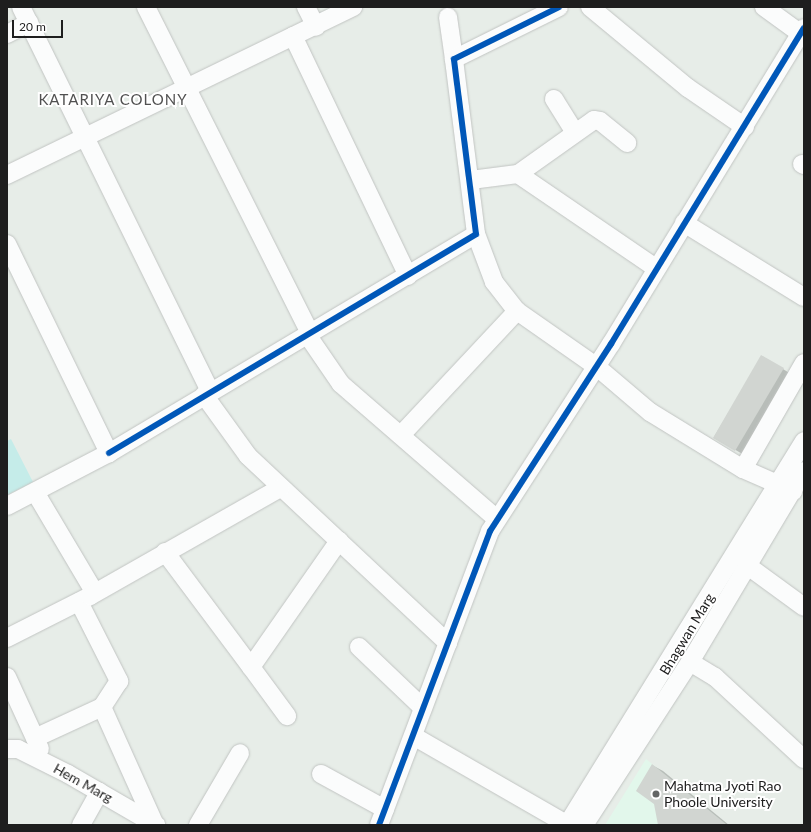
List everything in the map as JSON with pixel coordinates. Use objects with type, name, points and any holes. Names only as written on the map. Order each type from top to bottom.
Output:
[{"type":"street","points":[[21,7],[85,136],[207,393],[248,456],[280,488],[448,643]]},
{"type":"street","points":[[146,7],[310,335],[340,384],[497,519]]},
{"type":"street","points":[[306,7],[316,27]]},
{"type":"street","points":[[7,175],[185,87],[316,27],[353,7]]},
{"type":"street","points":[[454,59],[559,7]]},
{"type":"street","points":[[590,7],[688,88],[745,127]]},
{"type":"street","points":[[321,774],[382,817],[416,737],[423,708],[497,519],[597,367],[656,268],[745,127],[802,31],[764,7]]},
{"type":"street","points":[[448,17],[471,180],[476,234],[494,282],[517,311],[597,367],[650,412],[743,469],[784,488]]},
{"type":"street","points":[[7,34],[29,23]]},
{"type":"street","points":[[294,36],[408,276]]},
{"type":"street","points":[[554,99],[574,132]]},
{"type":"street","points":[[471,180],[518,174],[574,132],[594,120],[600,121],[627,143]]},
{"type":"street","points":[[518,174],[656,268]]},
{"type":"street","points":[[684,223],[804,297]]},
{"type":"street","points":[[7,506],[109,453],[207,393],[310,335],[476,234]]},
{"type":"street","points":[[7,244],[109,453]]},
{"type":"street","points":[[401,435],[517,311]]},
{"type":"street","points":[[743,469],[804,363]]},
{"type":"street","name":"Bhagwan Marg","points":[[584,825],[690,662],[748,566],[804,441]]},
{"type":"street","name":"Bhagwan Marg","points":[[567,825],[784,488],[804,471]]},
{"type":"street","points":[[7,638],[96,593],[165,552],[280,488]]},
{"type":"street","points":[[35,492],[96,593]]},
{"type":"street","points":[[251,667],[339,541]]},
{"type":"street","points":[[165,552],[287,716]]},
{"type":"street","points":[[748,566],[804,607]]},
{"type":"street","points":[[35,738],[102,707],[119,681],[79,602]]},
{"type":"street","points":[[359,647],[423,708]]},
{"type":"street","points":[[690,662],[715,676],[804,759]]},
{"type":"street","points":[[7,677],[46,763]]},
{"type":"street","points":[[102,707],[156,825]]},
{"type":"street","points":[[416,737],[567,825]]},
{"type":"street","name":"Hem Marg","points":[[7,749],[18,749],[46,763],[156,825]]},
{"type":"street","points":[[198,825],[240,753]]},
{"type":"street","points":[[81,825],[99,792]]},
{"type":"shaded area","points":[[11,439],[33,482],[7,495],[7,441]]},
{"type":"shaded area","name":"Mahatma Jyoti Rao Phoole University","points":[[646,759],[727,825],[605,825]]},
{"type":"building","points":[[761,355],[784,368],[735,451],[713,438]]},
{"type":"building","name":"Mahatma Jyoti Rao Phoole University","points":[[652,764],[727,825],[658,825],[654,804],[636,791]]},
{"type":"cycle path","points":[[109,453],[476,234],[454,59],[559,7]]},
{"type":"cycle path","points":[[379,825],[490,531],[611,344],[804,28]]},
{"type":"place","name":"Mahatma Jyoti Rao Phoole University","points":[[656,794]]},
{"type":"district","name":"KATARIYA COLONY","points":[[113,100]]}]
